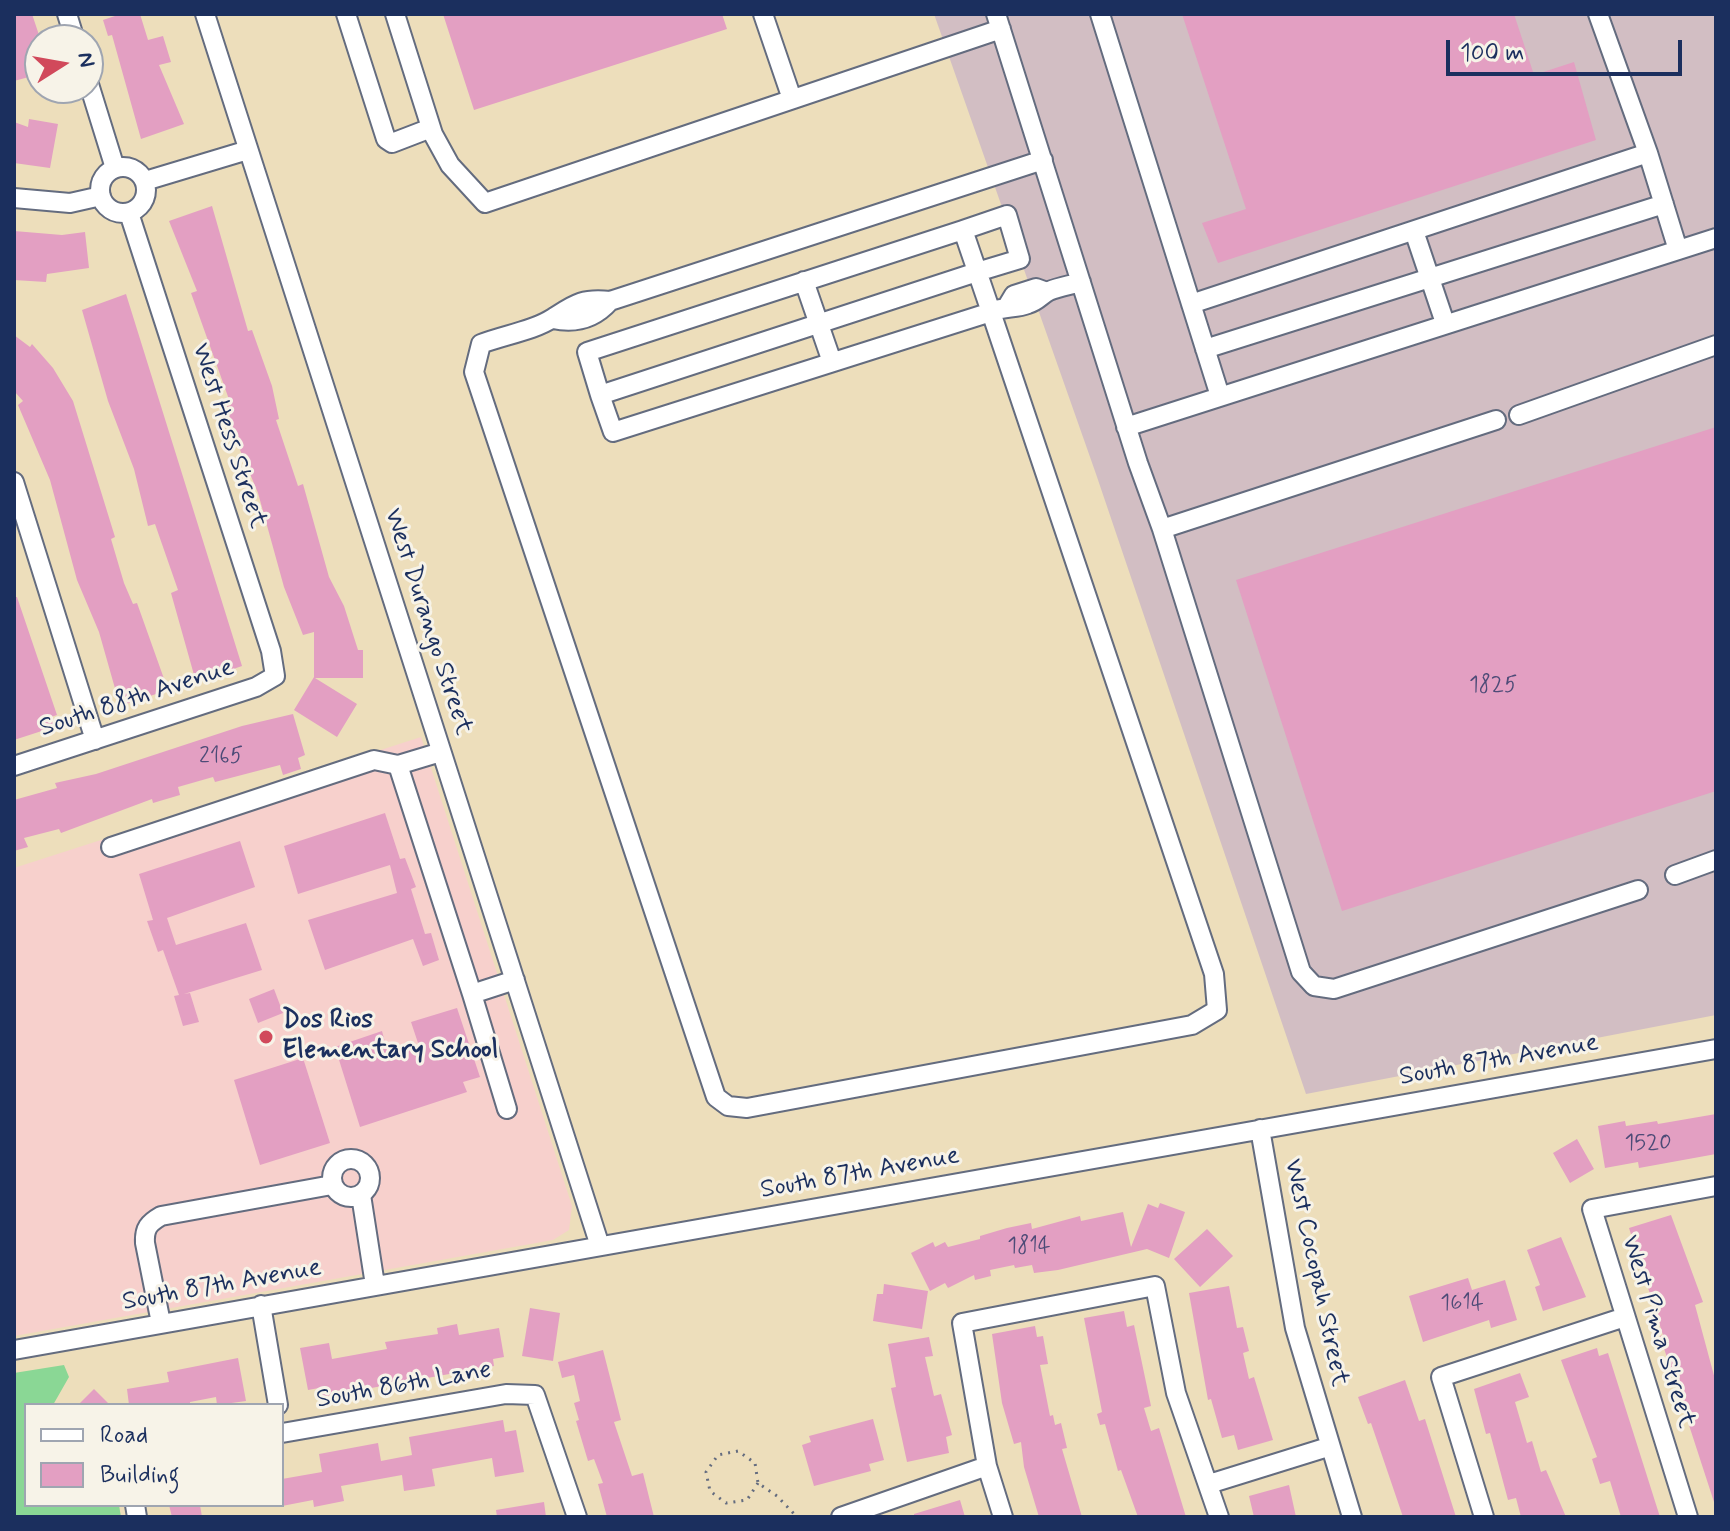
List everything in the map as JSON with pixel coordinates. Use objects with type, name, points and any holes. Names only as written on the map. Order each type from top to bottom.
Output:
[{"type":"street","name":"West Durango Street","points":[[205,14],[600,1246]]},
{"type":"street","points":[[346,14],[386,139],[392,143],[431,128]]},
{"type":"street","points":[[395,14],[431,128],[450,165],[485,203],[792,99],[998,21],[1301,972],[1314,986],[1334,989],[1638,890]]},
{"type":"street","points":[[1100,14],[1220,396]]},
{"type":"street","points":[[1598,14],[1648,153],[1678,250]]},
{"type":"street","points":[[767,15],[792,99]]},
{"type":"street","points":[[95,104],[115,168]]},
{"type":"street","points":[[145,181],[248,150]]},
{"type":"street","points":[[1191,304],[1648,153]]},
{"type":"street","points":[[963,230],[977,272],[999,308],[1214,974],[1218,992],[1217,1010],[1192,1025],[747,1108],[728,1106],[716,1097],[709,1079],[474,372],[481,344],[553,319],[568,322],[598,314],[610,301],[1043,160]]},
{"type":"street","points":[[115,168],[136,170],[145,181],[142,204],[129,213],[115,212],[101,196],[103,179],[115,168]]},
{"type":"street","points":[[14,198],[70,203],[101,196]]},
{"type":"street","points":[[1205,349],[1664,204]]},
{"type":"street","name":"West Hess Street","points":[[129,213],[271,651],[275,676]]},
{"type":"street","points":[[600,395],[1020,259],[1007,215],[587,352],[600,395],[613,432],[999,308],[1014,295],[1036,288],[1047,292],[1081,282]]},
{"type":"street","points":[[1414,231],[1445,323]]},
{"type":"street","points":[[1126,427],[1716,238]]},
{"type":"street","points":[[804,281],[832,362]]},
{"type":"street","points":[[1519,415],[1716,345]]},
{"type":"street","points":[[1162,529],[1496,420]]},
{"type":"street","points":[[14,482],[95,740]]},
{"type":"street","name":"South 88th Avenue","points":[[14,766],[256,687],[275,676]]},
{"type":"street","points":[[111,847],[374,760],[398,765],[441,752]]},
{"type":"street","points":[[398,765],[507,1109]]},
{"type":"street","points":[[1675,875],[1716,860]]},
{"type":"street","points":[[472,994],[515,980]]},
{"type":"street","name":"South 87th Avenue","points":[[14,1350],[1716,1049]]},
{"type":"street","name":"West Cocopah Street","points":[[1260,1129],[1295,1328],[1328,1447],[1352,1517]]},
{"type":"street","points":[[332,1185],[335,1166],[345,1159],[357,1160],[367,1167],[370,1179],[361,1195],[375,1285]]},
{"type":"street","points":[[161,1323],[145,1243],[144,1232],[150,1223],[161,1216],[332,1185],[347,1197],[361,1195]]},
{"type":"street","name":"West Pima Street","points":[[1688,1517],[1592,1209],[1716,1186]]},
{"type":"street","points":[[1003,1517],[987,1466],[962,1323],[1155,1286],[1176,1393],[1219,1517]]},
{"type":"street","points":[[261,1305],[278,1403]]},
{"type":"street","points":[[1484,1517],[1441,1377],[1625,1317]]},
{"type":"street","name":"South 86th Lane","points":[[284,1431],[506,1394],[535,1395],[577,1517]]},
{"type":"street","points":[[1209,1484],[1328,1447]]},
{"type":"street","points":[[841,1517],[987,1466]]},
{"type":"path","points":[[758,1483],[747,1500],[726,1503],[710,1491],[706,1472],[718,1455],[738,1451],[755,1463],[758,1483],[786,1503],[797,1517]]},
{"type":"shaded area","points":[[934,14],[1716,14],[1716,1015],[1306,1094],[1096,474]]},
{"type":"shaded area","name":"Dos Rios Elementary School","points":[[421,737],[572,1206],[569,1230],[553,1240],[14,1336],[14,868]]},
{"type":"green space","points":[[64,1365],[69,1377],[54,1403],[24,1403],[24,1507],[119,1507],[121,1517],[14,1517],[14,1373]]},
{"type":"building","points":[[14,14],[32,14],[35,24],[24,24],[24,78],[14,81]]},
{"type":"building","points":[[121,14],[140,14],[148,40],[163,36],[171,62],[159,65],[184,124],[141,139],[112,35],[108,36],[103,20]]},
{"type":"building","points":[[443,14],[722,14],[727,29],[474,110]]},
{"type":"building","points":[[1182,14],[1514,14],[1534,75],[1574,62],[1596,140],[1218,263],[1202,223],[1246,209]]},
{"type":"building","points":[[29,119],[58,124],[50,168],[14,163],[14,122],[28,127]]},
{"type":"building","points":[[212,206],[248,331],[252,330],[272,386],[279,419],[276,420],[298,486],[303,484],[329,577],[344,606],[358,650],[363,650],[363,678],[315,678],[357,704],[337,737],[294,710],[314,677],[314,632],[303,635],[284,587],[258,493],[235,438],[227,406],[231,405],[191,293],[197,291],[169,221]]},
{"type":"building","points":[[14,231],[62,235],[85,232],[89,268],[47,274],[46,282],[14,280]]},
{"type":"building","points":[[126,294],[242,666],[196,682],[171,593],[178,590],[155,524],[148,526],[134,469],[108,401],[82,310]]},
{"type":"building","points":[[14,335],[30,347],[32,344],[53,368],[73,401],[115,537],[111,539],[124,583],[133,604],[137,603],[168,690],[120,706],[99,632],[77,580],[50,480],[18,405],[23,401],[14,391]]},
{"type":"building","points":[[1716,427],[1716,791],[1342,911],[1236,580]]},
{"type":"building","points":[[14,597],[17,597],[57,715],[51,717],[54,727],[14,740]]},
{"type":"building","points":[[293,714],[305,755],[298,758],[301,769],[283,775],[280,765],[215,782],[213,777],[178,787],[180,795],[153,803],[152,799],[61,833],[59,829],[24,838],[28,847],[14,851],[14,800],[57,788],[55,783],[96,774],[242,726]]},
{"type":"building","points":[[385,813],[400,859],[405,858],[416,887],[411,889],[425,934],[431,933],[439,960],[423,966],[413,939],[325,970],[308,920],[397,893],[390,865],[298,894],[284,846]]},
{"type":"building","points":[[240,841],[255,887],[167,918],[176,945],[246,923],[262,970],[184,994],[190,993],[199,1022],[183,1026],[174,996],[179,995],[163,950],[158,952],[147,921],[153,920],[139,874]]},
{"type":"building","points":[[274,989],[283,1013],[258,1023],[249,999]]},
{"type":"building","points":[[457,1008],[480,1077],[463,1082],[467,1092],[360,1127],[335,1047],[382,1031],[388,1054],[419,1046],[411,1022]]},
{"type":"building","points":[[303,1058],[330,1143],[260,1165],[234,1080]]},
{"type":"building","points":[[1716,1114],[1716,1154],[1639,1168],[1638,1162],[1605,1168],[1598,1126],[1625,1121],[1626,1126],[1657,1121],[1658,1124]]},
{"type":"building","points":[[1577,1139],[1594,1169],[1570,1183],[1553,1153]]},
{"type":"building","points":[[1160,1203],[1185,1212],[1169,1258],[1147,1249],[1034,1273],[1032,1265],[1015,1268],[1014,1265],[990,1270],[991,1276],[975,1280],[974,1275],[948,1288],[945,1283],[930,1291],[911,1253],[933,1242],[935,1247],[945,1242],[948,1247],[1031,1223],[1032,1229],[1080,1216],[1081,1221],[1123,1212],[1131,1247],[1148,1204],[1158,1208]]},
{"type":"building","points":[[1671,1215],[1703,1302],[1695,1305],[1716,1383],[1714,1502],[1629,1228]]},
{"type":"building","points":[[1207,1229],[1233,1256],[1200,1287],[1174,1259]]},
{"type":"building","points":[[1561,1237],[1586,1297],[1543,1311],[1535,1287],[1540,1285],[1527,1250]]},
{"type":"building","points":[[1468,1278],[1472,1290],[1505,1280],[1517,1320],[1491,1328],[1489,1320],[1423,1342],[1409,1296]]},
{"type":"building","points":[[884,1284],[928,1291],[922,1329],[873,1321],[877,1294],[883,1294]]},
{"type":"building","points":[[1229,1286],[1237,1328],[1243,1327],[1249,1351],[1243,1353],[1249,1379],[1254,1377],[1273,1440],[1238,1450],[1234,1435],[1222,1438],[1211,1399],[1208,1400],[1189,1293]]},
{"type":"building","points":[[530,1308],[560,1313],[553,1361],[522,1356]]},
{"type":"building","points":[[1124,1311],[1127,1327],[1134,1325],[1151,1406],[1144,1408],[1151,1431],[1159,1428],[1186,1517],[1138,1517],[1121,1470],[1118,1471],[1105,1424],[1100,1425],[1097,1414],[1102,1412],[1084,1318]]},
{"type":"building","points":[[457,1324],[459,1335],[499,1328],[504,1357],[493,1359],[494,1366],[321,1397],[319,1388],[308,1390],[300,1348],[329,1343],[332,1359],[387,1349],[385,1342],[438,1334],[437,1328]]},
{"type":"building","points":[[1035,1326],[1037,1337],[1043,1336],[1048,1364],[1040,1365],[1050,1416],[1053,1415],[1055,1425],[1061,1423],[1067,1448],[1062,1449],[1082,1517],[1039,1517],[1024,1467],[1021,1442],[1014,1444],[1002,1403],[992,1334]]},
{"type":"building","points":[[929,1337],[933,1356],[925,1357],[934,1396],[941,1394],[952,1435],[946,1437],[949,1453],[907,1462],[891,1388],[896,1387],[888,1344]]},
{"type":"building","points":[[1597,1348],[1599,1356],[1608,1353],[1660,1517],[1621,1517],[1610,1481],[1600,1484],[1592,1459],[1597,1457],[1561,1360]]},
{"type":"building","points":[[603,1350],[621,1420],[614,1422],[632,1476],[643,1473],[654,1517],[607,1517],[598,1484],[603,1483],[594,1459],[588,1461],[576,1421],[579,1420],[574,1403],[580,1401],[574,1375],[562,1378],[558,1362]]},
{"type":"building","points":[[238,1358],[246,1401],[217,1403],[216,1397],[190,1403],[129,1403],[127,1389],[169,1382],[167,1372]]},
{"type":"building","points":[[1520,1373],[1529,1397],[1515,1402],[1527,1443],[1532,1441],[1541,1472],[1546,1470],[1566,1517],[1521,1517],[1516,1498],[1508,1500],[1490,1433],[1486,1434],[1474,1389]]},
{"type":"building","points":[[1405,1380],[1419,1421],[1425,1419],[1456,1517],[1403,1517],[1371,1423],[1368,1424],[1358,1397]]},
{"type":"building","points":[[94,1389],[108,1403],[80,1403]]},
{"type":"building","points":[[873,1419],[884,1460],[869,1464],[871,1471],[814,1486],[802,1445],[811,1442],[809,1436]]},
{"type":"building","points":[[503,1420],[505,1432],[516,1430],[524,1472],[495,1477],[492,1458],[432,1469],[435,1486],[404,1491],[402,1475],[341,1486],[344,1501],[314,1507],[313,1500],[284,1506],[284,1479],[322,1472],[319,1454],[378,1443],[381,1461],[412,1455],[409,1437]]},
{"type":"building","points":[[1289,1485],[1296,1517],[1254,1517],[1249,1496]]},
{"type":"building","points":[[960,1500],[965,1517],[914,1517],[914,1514]]},
{"type":"building","points":[[544,1502],[546,1517],[497,1517],[496,1510]]},
{"type":"building","points":[[170,1507],[200,1507],[202,1517],[172,1517]]},
{"type":"place","name":"Dos Rios Elementary School","points":[[266,1037]]}]
